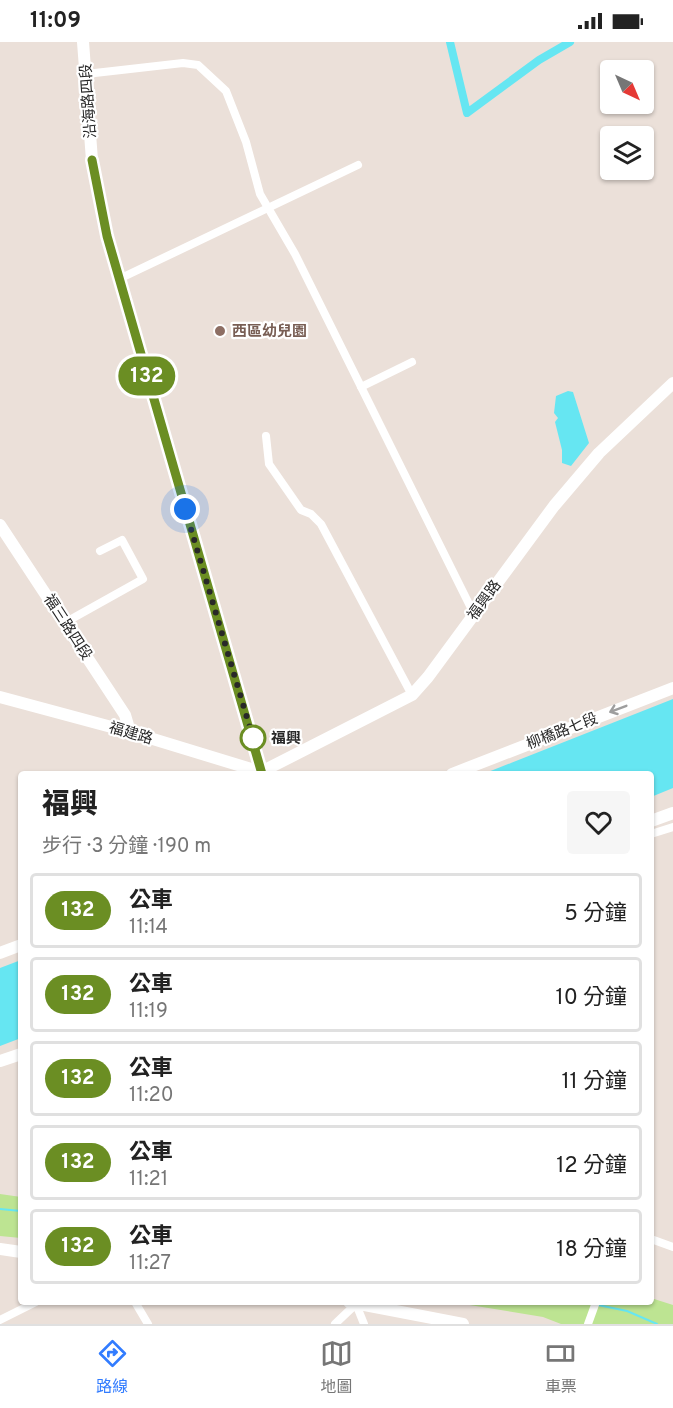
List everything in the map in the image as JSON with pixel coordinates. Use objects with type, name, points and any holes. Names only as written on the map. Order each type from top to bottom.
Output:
[{"type":"street","name":"沿海路四段","points":[[84,42],[92,160],[101,212],[260,771]]},
{"type":"street","points":[[86,74],[183,63],[198,65],[226,91],[267,208],[295,254],[474,614]]},
{"type":"street","points":[[119,279],[358,165]]},
{"type":"street","points":[[361,387],[411,362]]},
{"type":"street","name":"福興路","points":[[265,771],[412,695],[428,677],[554,506],[599,453],[673,383]]},
{"type":"street","points":[[266,436],[268,464],[301,510],[311,514],[321,524],[412,695]]},
{"type":"street","name":"福三路四段","points":[[0,525],[66,622],[125,715],[130,732]]},
{"type":"street","points":[[66,622],[143,579],[122,540],[100,551]]},
{"type":"street","name":"柳橋路七段","points":[[460,771],[673,688]]},
{"type":"street","name":"福建路","points":[[0,697],[130,732],[255,771]]},
{"type":"street","points":[[654,820],[673,813]]},
{"type":"street","points":[[654,833],[673,827]]},
{"type":"street","points":[[0,953],[18,946]]},
{"type":"street","points":[[0,1061],[18,1055]]},
{"type":"street","points":[[654,1240],[673,1247]]},
{"type":"street","points":[[0,1249],[18,1252]]},
{"type":"street","points":[[0,1320],[30,1305]]},
{"type":"street","points":[[137,1305],[148,1324]]},
{"type":"street","points":[[335,1324],[352,1305]]},
{"type":"street","points":[[355,1305],[364,1324]]},
{"type":"street","points":[[364,1305],[463,1324]]},
{"type":"street","points":[[589,1324],[595,1305]]},
{"type":"green space","points":[[0,1194],[18,1197],[18,1238],[0,1236]]},
{"type":"green space","points":[[654,1299],[673,1305],[673,1324],[561,1324],[543,1317],[469,1305],[654,1305]]},
{"type":"water","points":[[568,391],[573,392],[589,443],[571,466],[562,463],[562,450],[555,422],[558,418],[554,413],[556,396]]},
{"type":"water","points":[[673,699],[673,788],[654,796],[654,771],[491,771]]},
{"type":"water","points":[[18,961],[18,1039],[0,1046],[0,968]]},
{"type":"waterway","points":[[450,42],[467,113],[539,60],[570,42]]},
{"type":"waterway","points":[[0,1209],[18,1211]]},
{"type":"waterway","points":[[598,1305],[627,1311],[657,1324]]},
{"type":"bus line","name":"132","points":[[92,160],[107,236],[261,771]]},
{"type":"place","name":"西區幼兒園","points":[[220,331]]},
{"type":"place","name":"福興","points":[[253,738]]},
{"type":"route","points":[[185,509],[253,738]]}]
